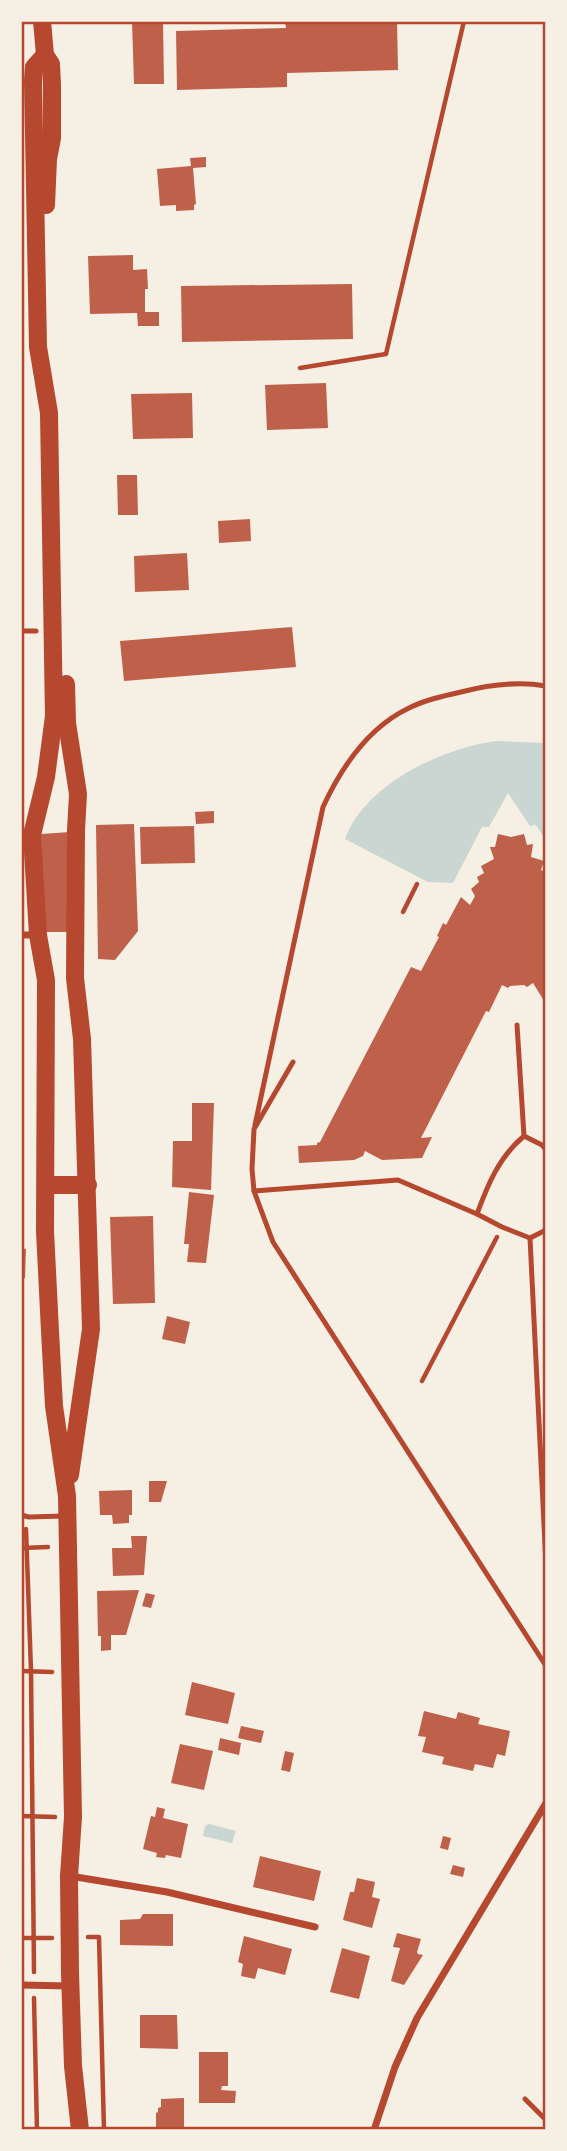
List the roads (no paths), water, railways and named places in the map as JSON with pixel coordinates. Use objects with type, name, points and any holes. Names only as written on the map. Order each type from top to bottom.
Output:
[{"type":"main road","points":[[42,21],[33,63],[33,81],[38,347],[49,413],[54,716],[46,777],[32,835],[30,934],[46,980],[45,1231],[54,1406],[67,1496]]},
{"type":"main road","points":[[33,63],[51,64],[53,113],[46,195],[48,347],[58,402],[67,723],[78,794],[75,978],[82,1039],[89,1227],[91,1329],[67,1496],[72,1817],[69,1876],[71,1986],[73,2066],[80,2130]]},
{"type":"main road","points":[[46,980],[75,978]]},
{"type":"main road","points":[[46,1185],[88,1185]]},
{"type":"main road","points":[[52,1373],[83,1376]]},
{"type":"street","points":[[374,2130],[417,2018],[546,1804]]},
{"type":"street","points":[[69,1876],[167,1892],[314,1927]]},
{"type":"street","points":[[21,1985],[71,1986]]},
{"type":"lane","points":[[21,631],[36,631]]},
{"type":"lane","points":[[546,686],[513,684],[485,687],[423,702],[407,709],[381,727],[358,749],[345,767],[323,807],[254,1129],[252,1169],[254,1191],[273,1242],[546,1666]]},
{"type":"lane","points":[[517,1025],[524,1136]]},
{"type":"lane","points":[[254,1129],[293,1062]]},
{"type":"lane","points":[[524,1136],[546,1150]]},
{"type":"lane","points":[[477,1214],[489,1181],[513,1146],[524,1136]]},
{"type":"lane","points":[[254,1191],[398,1180],[530,1238],[546,1230]]},
{"type":"lane","points":[[530,1238],[546,1565]]},
{"type":"lane","points":[[21,1515],[67,1516]]},
{"type":"lane","points":[[525,2099],[546,2120]]}]
